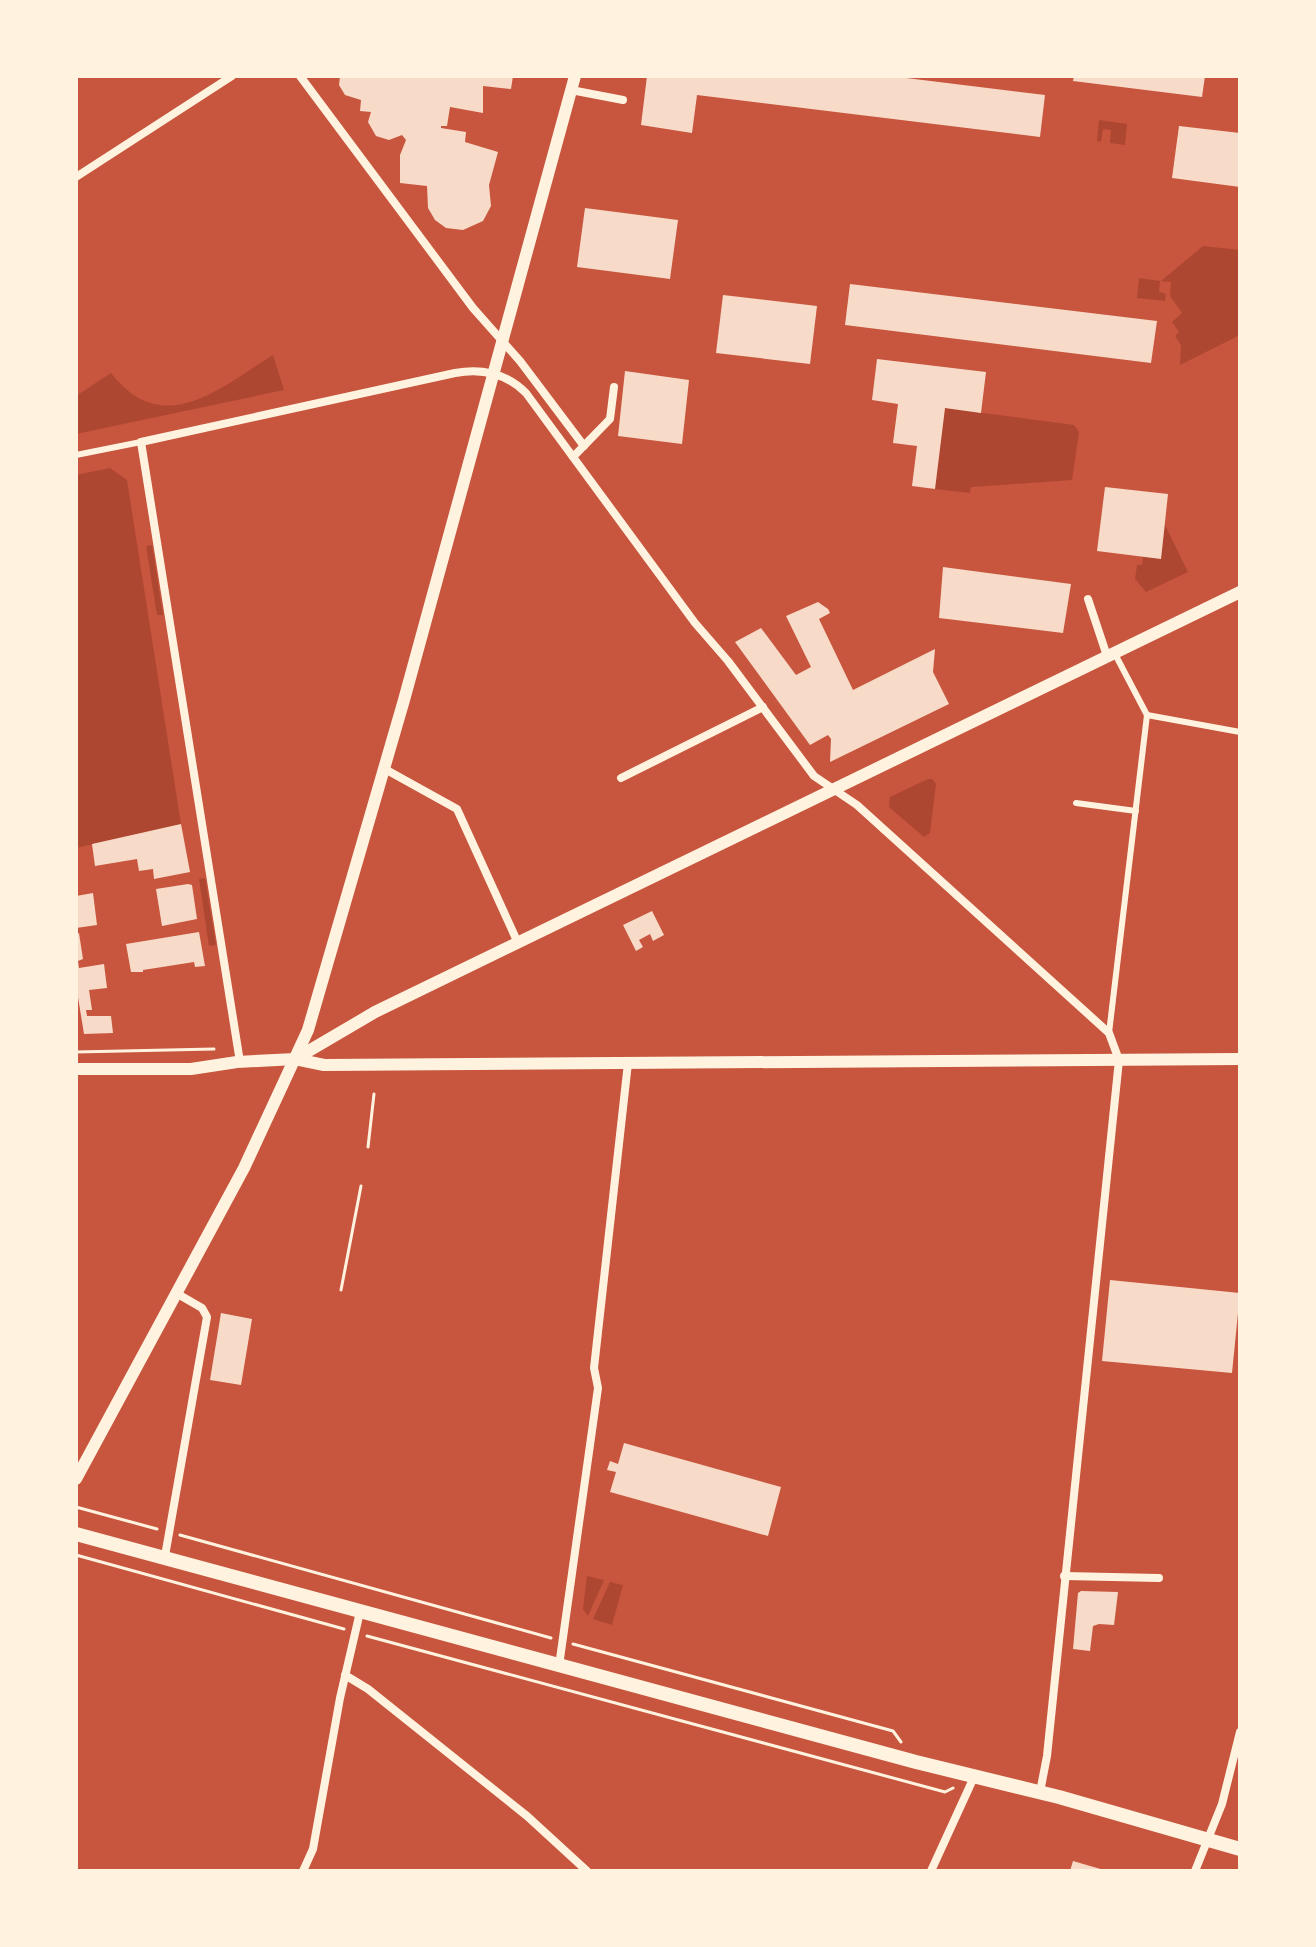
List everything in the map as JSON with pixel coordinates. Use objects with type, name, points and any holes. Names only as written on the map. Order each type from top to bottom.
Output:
[{"type":"main road","points":[[76,1479],[244,1168],[295,1059],[318,1000],[575,76]]},
{"type":"main road","points":[[295,1059],[375,1012],[1240,592]]},
{"type":"main road","points":[[76,1069],[191,1069],[239,1055],[295,1059],[324,1065],[1240,1059]]},
{"type":"main road","points":[[76,1534],[916,1762],[1040,1792],[1240,1849]]},
{"type":"street","points":[[76,177],[232,76]]},
{"type":"street","points":[[300,76],[473,308],[520,361],[584,446]]},
{"type":"street","points":[[571,90],[623,100]]},
{"type":"street","points":[[76,455],[463,372],[492,372],[514,381],[814,776],[857,805],[1109,1033]]},
{"type":"street","points":[[573,457],[610,419],[614,387]]},
{"type":"street","points":[[141,442],[239,1055]]},
{"type":"street","points":[[1040,1792],[1047,1756],[1119,1060],[1109,1033],[1147,715],[1111,654],[1088,599]]},
{"type":"street","points":[[621,778],[763,707]]},
{"type":"street","points":[[1147,715],[1240,732]]},
{"type":"street","points":[[383,768],[457,809],[518,943]]},
{"type":"street","points":[[1076,803],[1136,811]]},
{"type":"street","points":[[559,1666],[598,1388],[594,1368],[628,1063]]},
{"type":"street","points":[[165,1556],[207,1317],[202,1308],[176,1293]]},
{"type":"street","points":[[1064,1576],[1159,1578]]},
{"type":"street","points":[[303,1871],[313,1849],[345,1675],[360,1612]]},
{"type":"street","points":[[345,1675],[368,1689],[527,1816],[587,1871]]},
{"type":"street","points":[[1195,1871],[1222,1804],[1240,1732]]},
{"type":"street","points":[[931,1871],[974,1777]]},
{"type":"path","points":[[76,1052],[239,1055]]},
{"type":"path","points":[[368,1147],[374,1094]]},
{"type":"path","points":[[341,1290],[361,1186]]},
{"type":"path","points":[[76,1507],[155,1528]]},
{"type":"path","points":[[180,1535],[545,1636]]},
{"type":"path","points":[[76,1555],[945,1792],[974,1777]]},
{"type":"path","points":[[576,1644],[893,1731],[916,1762]]},
{"type":"shaded area","points":[[1099,120],[1127,124],[1125,145],[1110,143],[1111,130],[1103,129],[1101,142],[1097,141]]},
{"type":"shaded area","points":[[1203,246],[1240,250],[1240,335],[1180,365],[1181,345],[1175,336],[1179,332],[1172,322],[1182,313],[1170,296],[1171,282],[1161,281]]},
{"type":"shaded area","points":[[1139,278],[1160,281],[1159,292],[1166,294],[1165,301],[1137,298]]},
{"type":"shaded area","points":[[273,355],[284,390],[76,434],[76,396],[111,373],[131,393],[151,403],[171,405],[192,402],[212,393]]},
{"type":"shaded area","points":[[945,408],[1074,425],[1079,432],[1072,480],[971,487],[970,493],[935,489]]},
{"type":"shaded area","points":[[110,468],[127,480],[181,824],[76,848],[76,475]]},
{"type":"shaded area","points":[[1165,525],[1188,572],[1146,592],[1135,579],[1137,565],[1142,565],[1143,557],[1161,558]]},
{"type":"shaded area","points":[[152,545],[163,615],[157,615],[146,546]]},
{"type":"shaded area","points":[[928,779],[936,784],[930,833],[924,837],[889,807],[890,797]]},
{"type":"shaded area","points":[[205,878],[216,945],[209,946],[199,879]]},
{"type":"shaded area","points":[[587,1576],[604,1580],[588,1616],[583,1609]]},
{"type":"shaded area","points":[[610,1582],[623,1585],[612,1625],[593,1619]]},
{"type":"building","points":[[340,76],[513,76],[511,89],[483,86],[483,113],[450,107],[447,126],[441,126],[466,132],[465,142],[498,152],[489,185],[491,206],[483,221],[463,230],[446,228],[435,220],[428,208],[427,186],[400,183],[400,155],[406,140],[402,135],[389,140],[376,136],[368,122],[371,112],[360,111],[361,100],[345,95],[339,85]]},
{"type":"building","points":[[647,76],[890,76],[1045,95],[1040,137],[697,95],[692,133],[641,125]]},
{"type":"building","points":[[1074,76],[1205,76],[1202,97],[1073,81]]},
{"type":"building","points":[[1179,126],[1240,133],[1240,187],[1172,178]]},
{"type":"building","points":[[585,208],[678,220],[670,279],[577,267]]},
{"type":"building","points":[[850,284],[1157,321],[1151,363],[845,325]]},
{"type":"building","points":[[723,295],[817,306],[810,364],[716,353]]},
{"type":"building","points":[[877,359],[986,372],[981,413],[945,408],[935,489],[912,486],[917,446],[893,443],[898,404],[872,400]]},
{"type":"building","points":[[625,371],[689,380],[682,444],[618,436]]},
{"type":"building","points":[[1105,487],[1168,494],[1161,559],[1097,551]]},
{"type":"building","points":[[943,567],[1071,584],[1063,633],[939,618]]},
{"type":"building","points":[[818,602],[830,613],[819,619],[853,690],[935,649],[933,672],[949,704],[830,762],[831,739],[828,735],[810,745],[735,642],[761,628],[796,675],[811,667],[786,616]]},
{"type":"building","points":[[181,824],[190,872],[154,879],[153,869],[139,871],[137,859],[95,866],[92,844]]},
{"type":"building","points":[[192,885],[197,919],[162,926],[156,889]]},
{"type":"building","points":[[93,893],[97,925],[76,928],[76,896]]},
{"type":"building","points":[[652,911],[664,935],[653,941],[650,934],[639,940],[643,947],[636,951],[623,925]]},
{"type":"building","points":[[199,932],[205,966],[195,967],[194,962],[131,972],[126,944]]},
{"type":"building","points":[[79,933],[83,959],[78,961],[79,968],[104,964],[107,988],[89,990],[92,1010],[86,1010],[87,1016],[111,1016],[113,1033],[84,1034],[76,985],[76,934]]},
{"type":"building","points":[[1110,1280],[1240,1293],[1232,1373],[1102,1361]]},
{"type":"building","points":[[221,1313],[252,1319],[241,1385],[210,1380]]},
{"type":"building","points":[[624,1443],[781,1487],[768,1536],[610,1492],[616,1472],[607,1470],[610,1461],[618,1464]]},
{"type":"building","points":[[1118,1592],[1114,1625],[1093,1626],[1090,1651],[1073,1649],[1078,1593]]},
{"type":"building","points":[[1073,1861],[1104,1870],[1104,1871],[1070,1871]]}]
